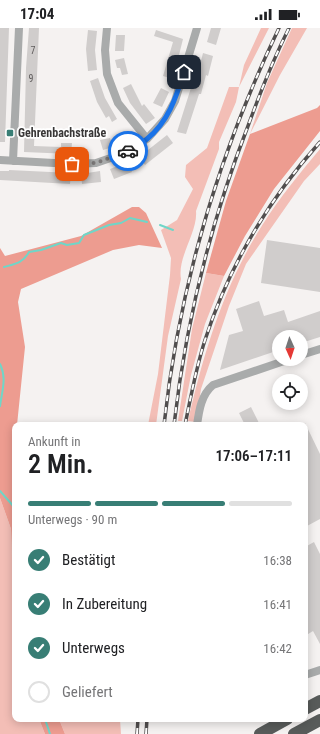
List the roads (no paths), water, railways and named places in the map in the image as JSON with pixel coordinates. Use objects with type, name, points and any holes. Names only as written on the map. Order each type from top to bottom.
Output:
[{"type":"highway","points":[[308,707],[320,701]]},
{"type":"highway","points":[[294,734],[320,720]]},
{"type":"highway","points":[[260,734],[282,722]]},
{"type":"street","points":[[13,161],[19,28]]},
{"type":"street","points":[[107,28],[105,50],[107,74],[118,102],[147,139]]},
{"type":"street","points":[[0,160],[72,164],[96,163],[126,153],[147,139],[165,119],[175,101],[197,28]]},
{"type":"street","points":[[308,353],[320,349]]},
{"type":"street","points":[[198,422],[203,398],[207,390],[213,385],[272,365]]},
{"type":"street","points":[[308,674],[320,670]]},
{"type":"waterway","points":[[4,267],[21,261],[29,252],[41,250],[61,243],[67,245],[79,243],[84,235],[109,225],[121,223],[130,218],[147,222]]},
{"type":"waterway","points":[[160,225],[173,230]]},
{"type":"waterway","points":[[0,364],[4,379],[0,406]]},
{"type":"waterway","points":[[0,491],[12,505]]},
{"type":"waterway","points":[[46,722],[50,734]]},
{"type":"railway","points":[[164,422],[180,322],[191,272],[205,222],[220,172],[238,123],[257,75],[279,28]]},
{"type":"railway","points":[[174,422],[185,348],[201,273],[211,236],[234,163],[272,64],[289,28]]},
{"type":"railway","points":[[186,422],[205,340],[238,260],[268,210],[301,164],[320,142]]},
{"type":"railway","points":[[137,734],[138,722]]},
{"type":"railway","points":[[146,734],[147,722]]},
{"type":"place","name":"Gehrenbachstraße","points":[[10,133]]}]
